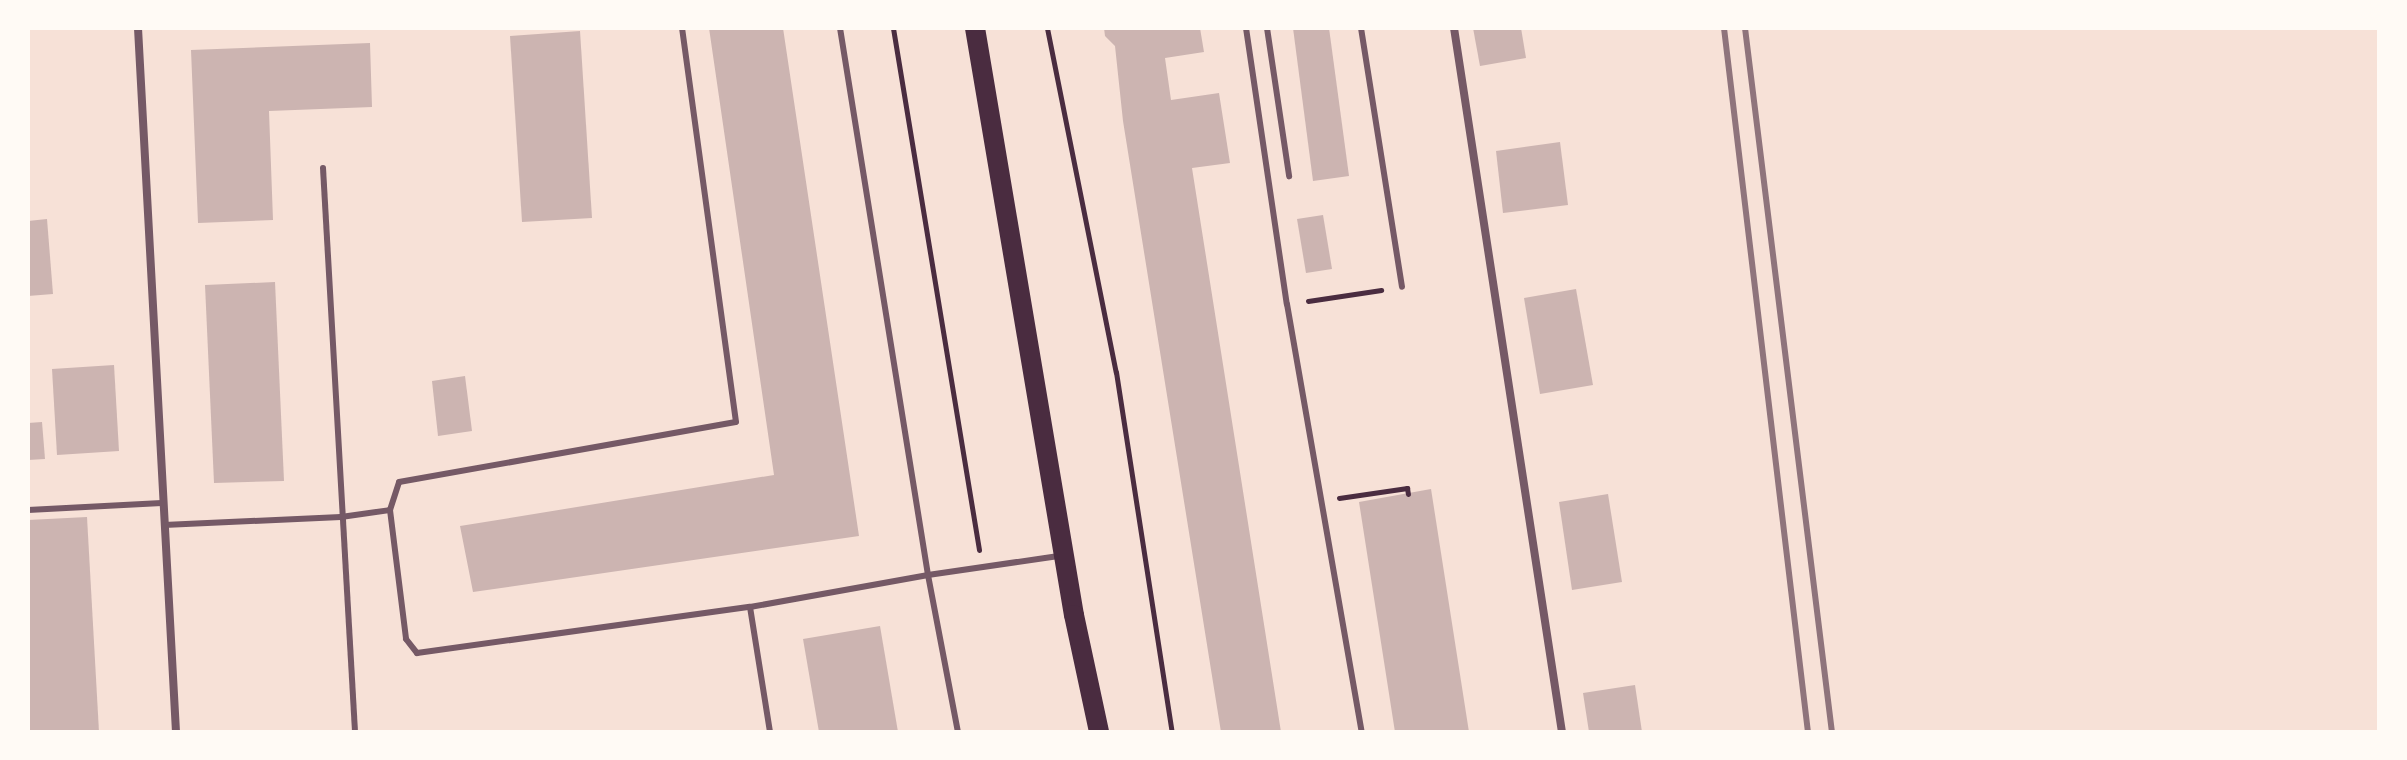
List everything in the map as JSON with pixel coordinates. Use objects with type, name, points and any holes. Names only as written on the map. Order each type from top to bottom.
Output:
[{"type":"main road","points":[[975,28],[1064,555],[1099,732]]},
{"type":"street","points":[[138,28],[176,732]]},
{"type":"street","points":[[1454,28],[1562,732]]},
{"type":"lane","points":[[682,28],[736,422],[399,482],[390,510],[406,639],[417,653],[750,607],[928,575],[1064,555]]},
{"type":"lane","points":[[840,28],[928,575],[958,732]]},
{"type":"lane","points":[[1246,28],[1287,304],[1362,732]]},
{"type":"lane","points":[[1267,28],[1289,176]]},
{"type":"lane","points":[[1361,28],[1402,287]]},
{"type":"lane","points":[[323,168],[355,732]]},
{"type":"lane","points":[[28,510],[162,503]]},
{"type":"lane","points":[[164,525],[341,517],[390,510]]},
{"type":"lane","points":[[750,607],[770,732]]},
{"type":"path","points":[[893,28],[982,567]]},
{"type":"path","points":[[1047,28],[1116,372],[1172,732]]},
{"type":"path","points":[[1327,298],[1402,287]]},
{"type":"path","points":[[1353,496],[1407,488],[1408,494]]},
{"type":"building","points":[[709,28],[783,28],[859,536],[473,592],[460,526],[774,475]]},
{"type":"building","points":[[1104,28],[1200,28],[1204,52],[1165,58],[1171,100],[1219,93],[1230,163],[1192,168],[1281,732],[1221,732],[1123,121],[1115,46],[1105,36]]},
{"type":"building","points":[[1293,28],[1329,28],[1349,176],[1313,181]]},
{"type":"building","points":[[1473,28],[1521,28],[1526,58],[1480,66]]},
{"type":"building","points":[[580,31],[592,218],[522,222],[510,36]]},
{"type":"building","points":[[370,43],[372,107],[269,111],[273,220],[198,223],[191,50]]},
{"type":"building","points":[[1560,142],[1568,205],[1503,213],[1496,151]]},
{"type":"building","points":[[1323,215],[1332,269],[1306,273],[1297,219]]},
{"type":"building","points":[[47,219],[53,294],[28,296],[28,221]]},
{"type":"building","points":[[275,282],[284,481],[214,483],[205,285]]},
{"type":"building","points":[[1576,289],[1593,385],[1540,394],[1524,298]]},
{"type":"building","points":[[114,365],[119,451],[57,455],[52,369]]},
{"type":"building","points":[[465,376],[472,431],[438,436],[432,381]]},
{"type":"building","points":[[42,422],[45,459],[28,460],[28,423]]},
{"type":"building","points":[[1431,489],[1469,732],[1395,732],[1359,502]]},
{"type":"building","points":[[1608,494],[1622,582],[1572,590],[1559,502]]},
{"type":"building","points":[[87,517],[99,732],[28,732],[28,520]]},
{"type":"building","points":[[880,626],[898,732],[819,732],[803,639]]},
{"type":"building","points":[[1635,685],[1642,732],[1589,732],[1583,693]]},
{"type":"railway","points":[[1724,28],[1808,732]]},
{"type":"railway","points":[[1745,28],[1832,732]]}]
